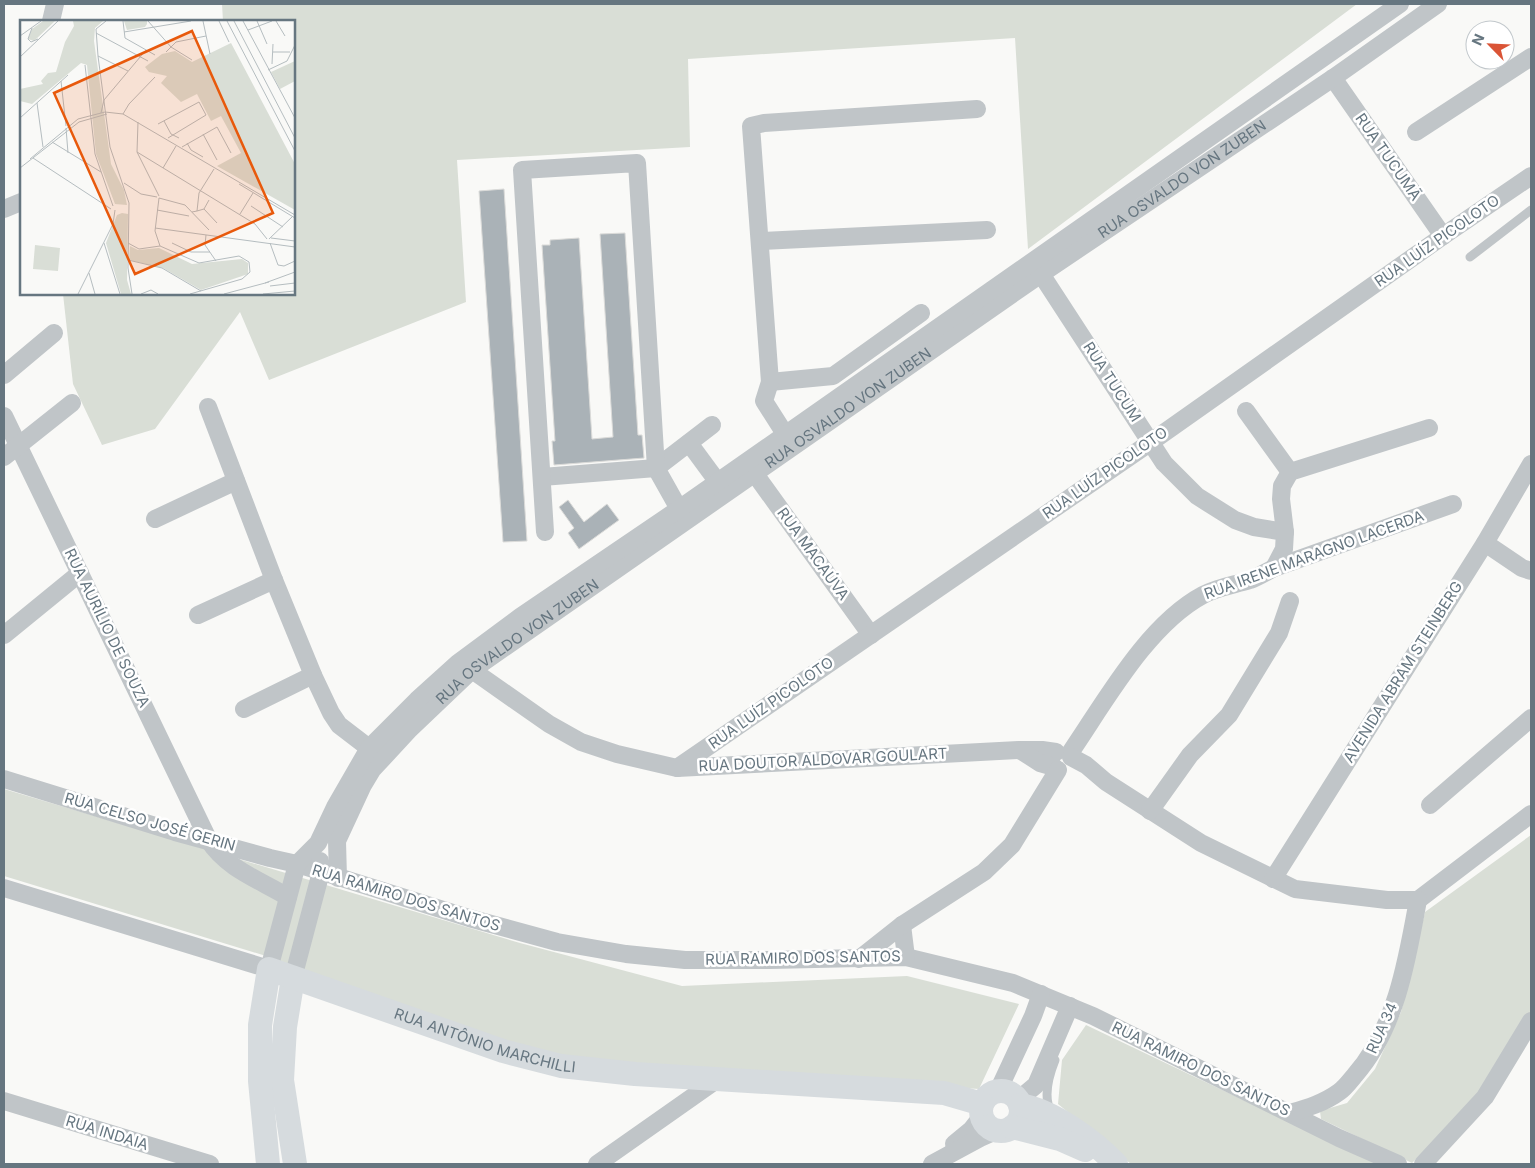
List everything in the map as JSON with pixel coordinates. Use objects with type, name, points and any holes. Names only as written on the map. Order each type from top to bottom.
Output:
[{"type":"street","points":[[51,20],[55,4]]},
{"type":"street","name":"RUA OSVALDO VON ZUBEN","points":[[268,1164],[260,1081],[260,1025],[269,969],[297,864],[318,843],[335,807],[369,748],[417,700],[458,663],[520,618],[679,509],[1400,4]]},
{"type":"street","name":"RUA OSVALDO VON ZUBEN","points":[[295,1164],[282,1080],[285,1028],[293,978],[330,875],[338,841],[359,793],[372,770],[410,729],[472,670],[1041,274],[1333,78],[1438,4]]},
{"type":"street","points":[[1416,132],[1531,57]]},
{"type":"street","name":"RUA TUCUMÃ","points":[[1333,78],[1443,236]]},
{"type":"street","points":[[785,434],[764,401],[770,382],[751,126],[764,123],[977,109]]},
{"type":"street","points":[[545,532],[522,170],[637,163],[656,468],[679,509]]},
{"type":"street","name":"RUA LUÍZ PICOLOTO","points":[[677,768],[1151,442],[1531,176]]},
{"type":"street","points":[[4,208],[20,202]]},
{"type":"street","points":[[760,241],[987,230]]},
{"type":"street","name":"RUA TUCUM","points":[[1041,274],[1164,463],[1197,496],[1235,520],[1285,532]]},
{"type":"street","points":[[770,382],[833,376],[921,313]]},
{"type":"street","points":[[4,375],[54,333]]},
{"type":"street","points":[[4,457],[72,403]]},
{"type":"street","points":[[208,407],[274,580],[313,675],[331,713],[339,725],[369,748]]},
{"type":"street","points":[[1246,411],[1290,472]]},
{"type":"street","name":"RUA AURÍLIO DE SOUZA","points":[[4,416],[213,848],[231,865],[288,897]]},
{"type":"street","points":[[542,477],[656,468],[712,425]]},
{"type":"street","points":[[1274,568],[1284,549],[1285,532],[1281,499],[1282,486],[1290,472],[1429,428]]},
{"type":"street","points":[[689,443],[717,481]]},
{"type":"street","name":"AVENIDA ABRAM STEINBERG","points":[[1273,879],[1484,543],[1531,464]]},
{"type":"street","name":"RUA MACAÚVA","points":[[755,474],[871,635]]},
{"type":"street","points":[[155,519],[236,480]]},
{"type":"street","name":"RUA IRENE MARAGNO LACERDA","points":[[859,959],[902,924],[984,872],[1012,845],[1063,761],[1151,638],[1183,609],[1202,596],[1219,588],[1250,580],[1274,568],[1452,504]]},
{"type":"street","points":[[1484,543],[1522,568],[1531,571]]},
{"type":"street","points":[[4,635],[80,572]]},
{"type":"street","points":[[198,616],[274,580]]},
{"type":"street","points":[[1150,811],[1190,755],[1229,716],[1280,633],[1290,601]]},
{"type":"street","name":"RUA DOUTOR ALDOVAR GOULART","points":[[472,670],[549,724],[581,742],[617,754],[677,768],[1019,750],[1040,763],[1063,761],[1089,778],[1106,782],[1201,843],[1295,890],[1387,900],[1418,900]]},
{"type":"street","points":[[244,709],[313,675]]},
{"type":"street","points":[[1430,805],[1531,718]]},
{"type":"street","name":"RUA CELSO JOSÉ GERIN","points":[[4,779],[175,832],[297,864]]},
{"type":"street","points":[[1418,900],[1531,814]]},
{"type":"street","name":"RUA OSVALDO VON ZUBEN","points":[[318,843],[330,875]]},
{"type":"street","name":"RUA RAMIRO DOS SANTOS","points":[[297,864],[469,918],[557,942],[626,954],[685,960],[906,957],[1013,983],[1070,1006],[1339,1138],[1398,1164]]},
{"type":"street","name":"RUA ANTÔNIO MARCHILLI","points":[[4,888],[269,969],[503,1051],[561,1066],[635,1074],[944,1093],[1003,1109],[1060,1139],[1115,1163]]},
{"type":"street","name":"RUA 34","points":[[1290,1113],[1316,1106],[1340,1092],[1368,1060],[1391,1015],[1411,938],[1418,900]]},
{"type":"street","points":[[902,924],[906,957]]},
{"type":"street","points":[[1003,1109],[1041,994]]},
{"type":"street","points":[[930,1164],[971,1130],[1036,1085],[1070,1006]]},
{"type":"street","points":[[1423,1164],[1485,1097],[1531,1021]]},
{"type":"street","points":[[597,1164],[718,1079]]},
{"type":"street","name":"RUA INDAIA","points":[[4,1101],[210,1164]]},
{"type":"street","name":"RUA ANTÔNIO MARCHILLI","points":[[1003,1109],[1032,1107],[1063,1122],[1115,1163]]},
{"type":"lane","points":[[1470,257],[1531,210]]},
{"type":"lane","points":[[1063,1122],[1050,1111],[1047,1100],[1048,1082],[1070,1006]]},
{"type":"shaded area","points":[[222,4],[1357,4],[1028,249],[1015,38],[688,59],[690,147],[457,160],[466,302],[269,380],[240,312],[155,429],[102,445],[73,384],[63,295],[295,295],[295,20],[223,20]]},
{"type":"shaded area","points":[[4,789],[520,943],[682,986],[907,976],[1019,1004],[979,1089],[561,1060],[266,956],[4,876]]},
{"type":"shaded area","points":[[1531,835],[1531,1015],[1476,1101],[1412,1163],[1321,1119],[1320,1111],[1347,1103],[1375,1069],[1401,1012],[1425,912]]},
{"type":"shaded area","points":[[1086,1025],[1377,1164],[1131,1164],[1058,1104],[1062,1060]]},
{"type":"building","points":[[504,189],[527,541],[503,542],[479,191]]},
{"type":"building","points":[[625,233],[638,435],[642,435],[644,458],[554,465],[552,441],[555,441],[542,245],[550,245],[550,240],[579,238],[592,439],[613,437],[600,234]]},
{"type":"building","points":[[568,500],[584,522],[607,504],[619,520],[579,549],[568,533],[574,528],[559,507]]}]
